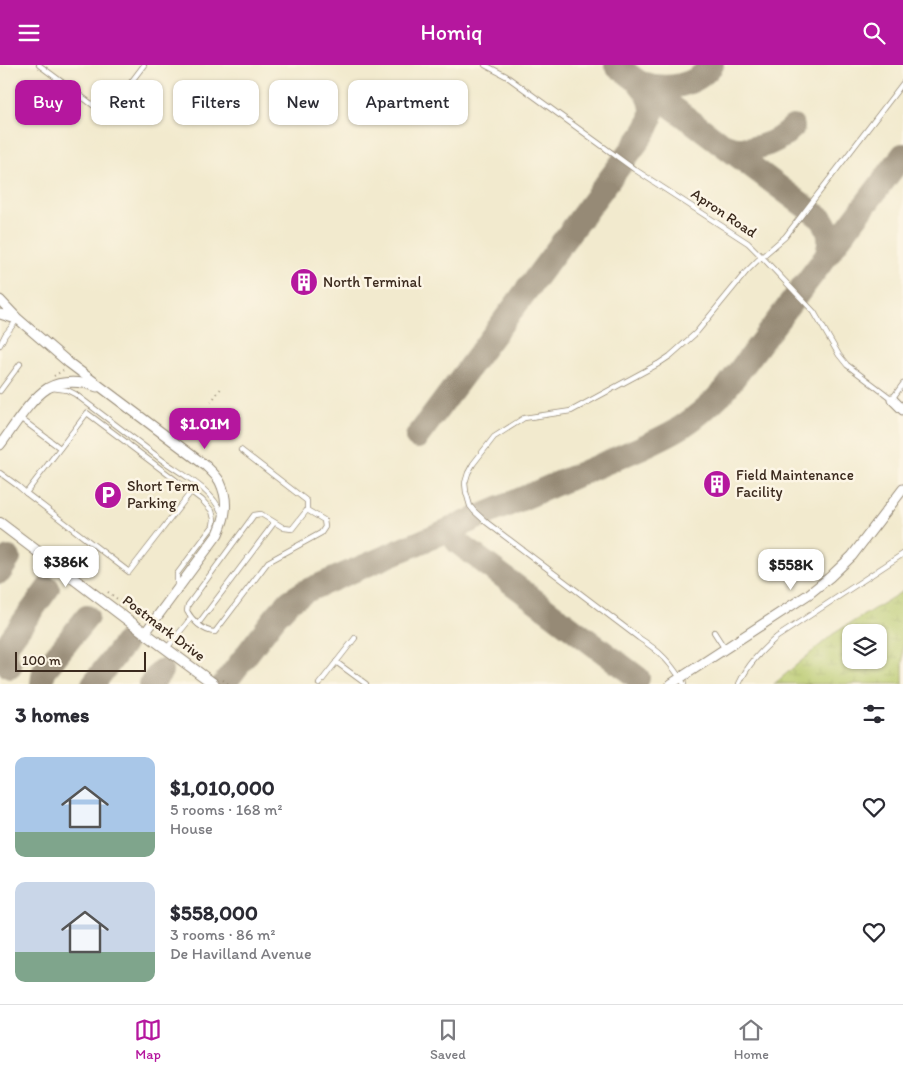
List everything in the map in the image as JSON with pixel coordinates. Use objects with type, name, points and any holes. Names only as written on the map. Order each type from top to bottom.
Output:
[{"type":"street","points":[[0,300],[18,319],[69,363],[206,466],[219,481],[226,508],[224,520],[218,534],[145,633]]},
{"type":"street","points":[[0,314],[18,319]]},
{"type":"street","points":[[0,445],[37,397],[49,388],[76,382],[89,384],[107,391]]},
{"type":"street","points":[[892,399],[903,410]]},
{"type":"street","points":[[672,684],[682,681],[725,649],[809,594],[830,577],[903,489]]},
{"type":"street","name":"Postmark Drive","points":[[0,523],[214,684]]},
{"type":"lane","points":[[39,65],[105,114],[144,65]]},
{"type":"lane","name":"Apron Road","points":[[485,65],[506,76],[634,169],[748,243],[762,257],[788,234],[903,83]]},
{"type":"lane","points":[[682,681],[666,658],[653,647],[472,509],[465,490],[466,479],[473,464],[494,437],[524,418],[571,411],[670,356],[696,333],[746,272],[762,257],[814,312],[847,365],[892,399],[903,384]]},
{"type":"lane","points":[[0,345],[4,335],[18,319]]},
{"type":"lane","points":[[0,391],[20,364]]},
{"type":"lane","points":[[49,388],[67,390],[75,394],[200,486],[210,495],[220,509],[224,520]]},
{"type":"lane","points":[[26,493],[87,413],[192,492],[212,511],[213,526],[177,574],[178,589]]},
{"type":"lane","points":[[20,418],[60,449]]},
{"type":"lane","points":[[240,450],[307,501],[307,510],[292,529],[284,528],[260,515],[254,515],[188,605],[187,611],[191,618],[209,632],[215,632],[268,562],[321,533],[325,527],[324,520],[307,510]]},
{"type":"lane","points":[[0,473],[129,572],[192,492]]},
{"type":"lane","points":[[198,623],[274,523]]},
{"type":"lane","points":[[739,684],[750,664],[761,651],[778,637],[903,555]]},
{"type":"lane","points":[[166,649],[191,618]]},
{"type":"lane","points":[[714,632],[725,649]]},
{"type":"lane","points":[[318,684],[355,638]]},
{"type":"lane","points":[[336,662],[366,684]]},
{"type":"path","points":[[211,402],[222,387]]},
{"type":"green space","points":[[903,591],[903,684],[774,684],[842,628],[842,669],[887,669],[887,624],[849,624]]},
{"type":"taxiway","points":[[616,65],[822,219],[829,236],[827,254]]},
{"type":"taxiway","points":[[641,83],[661,87],[680,85],[697,78],[712,65]]},
{"type":"taxiway","points":[[417,437],[644,133],[652,114],[652,108],[651,102],[640,84]]},
{"type":"taxiway","points":[[721,143],[740,148],[760,147],[778,139],[793,127]]},
{"type":"taxiway","points":[[224,684],[276,616],[290,601],[306,591],[638,449],[683,426],[694,418],[724,391],[903,155]]},
{"type":"taxiway","points":[[458,526],[455,532],[457,542],[638,678]]},
{"type":"taxiway","points":[[0,572],[9,558]]},
{"type":"taxiway","points":[[10,667],[5,658],[6,646],[48,588]]},
{"type":"taxiway","points":[[42,684],[44,671],[87,617]]},
{"type":"taxiway","points":[[93,684],[124,644]]},
{"type":"taxiway","points":[[151,684],[161,671]]},
{"type":"place","name":"North Terminal","points":[[304,282]]},
{"type":"place","name":"Field Maintenance Facility","points":[[717,484]]},
{"type":"place","name":"Short Term Parking","points":[[108,495]]}]
